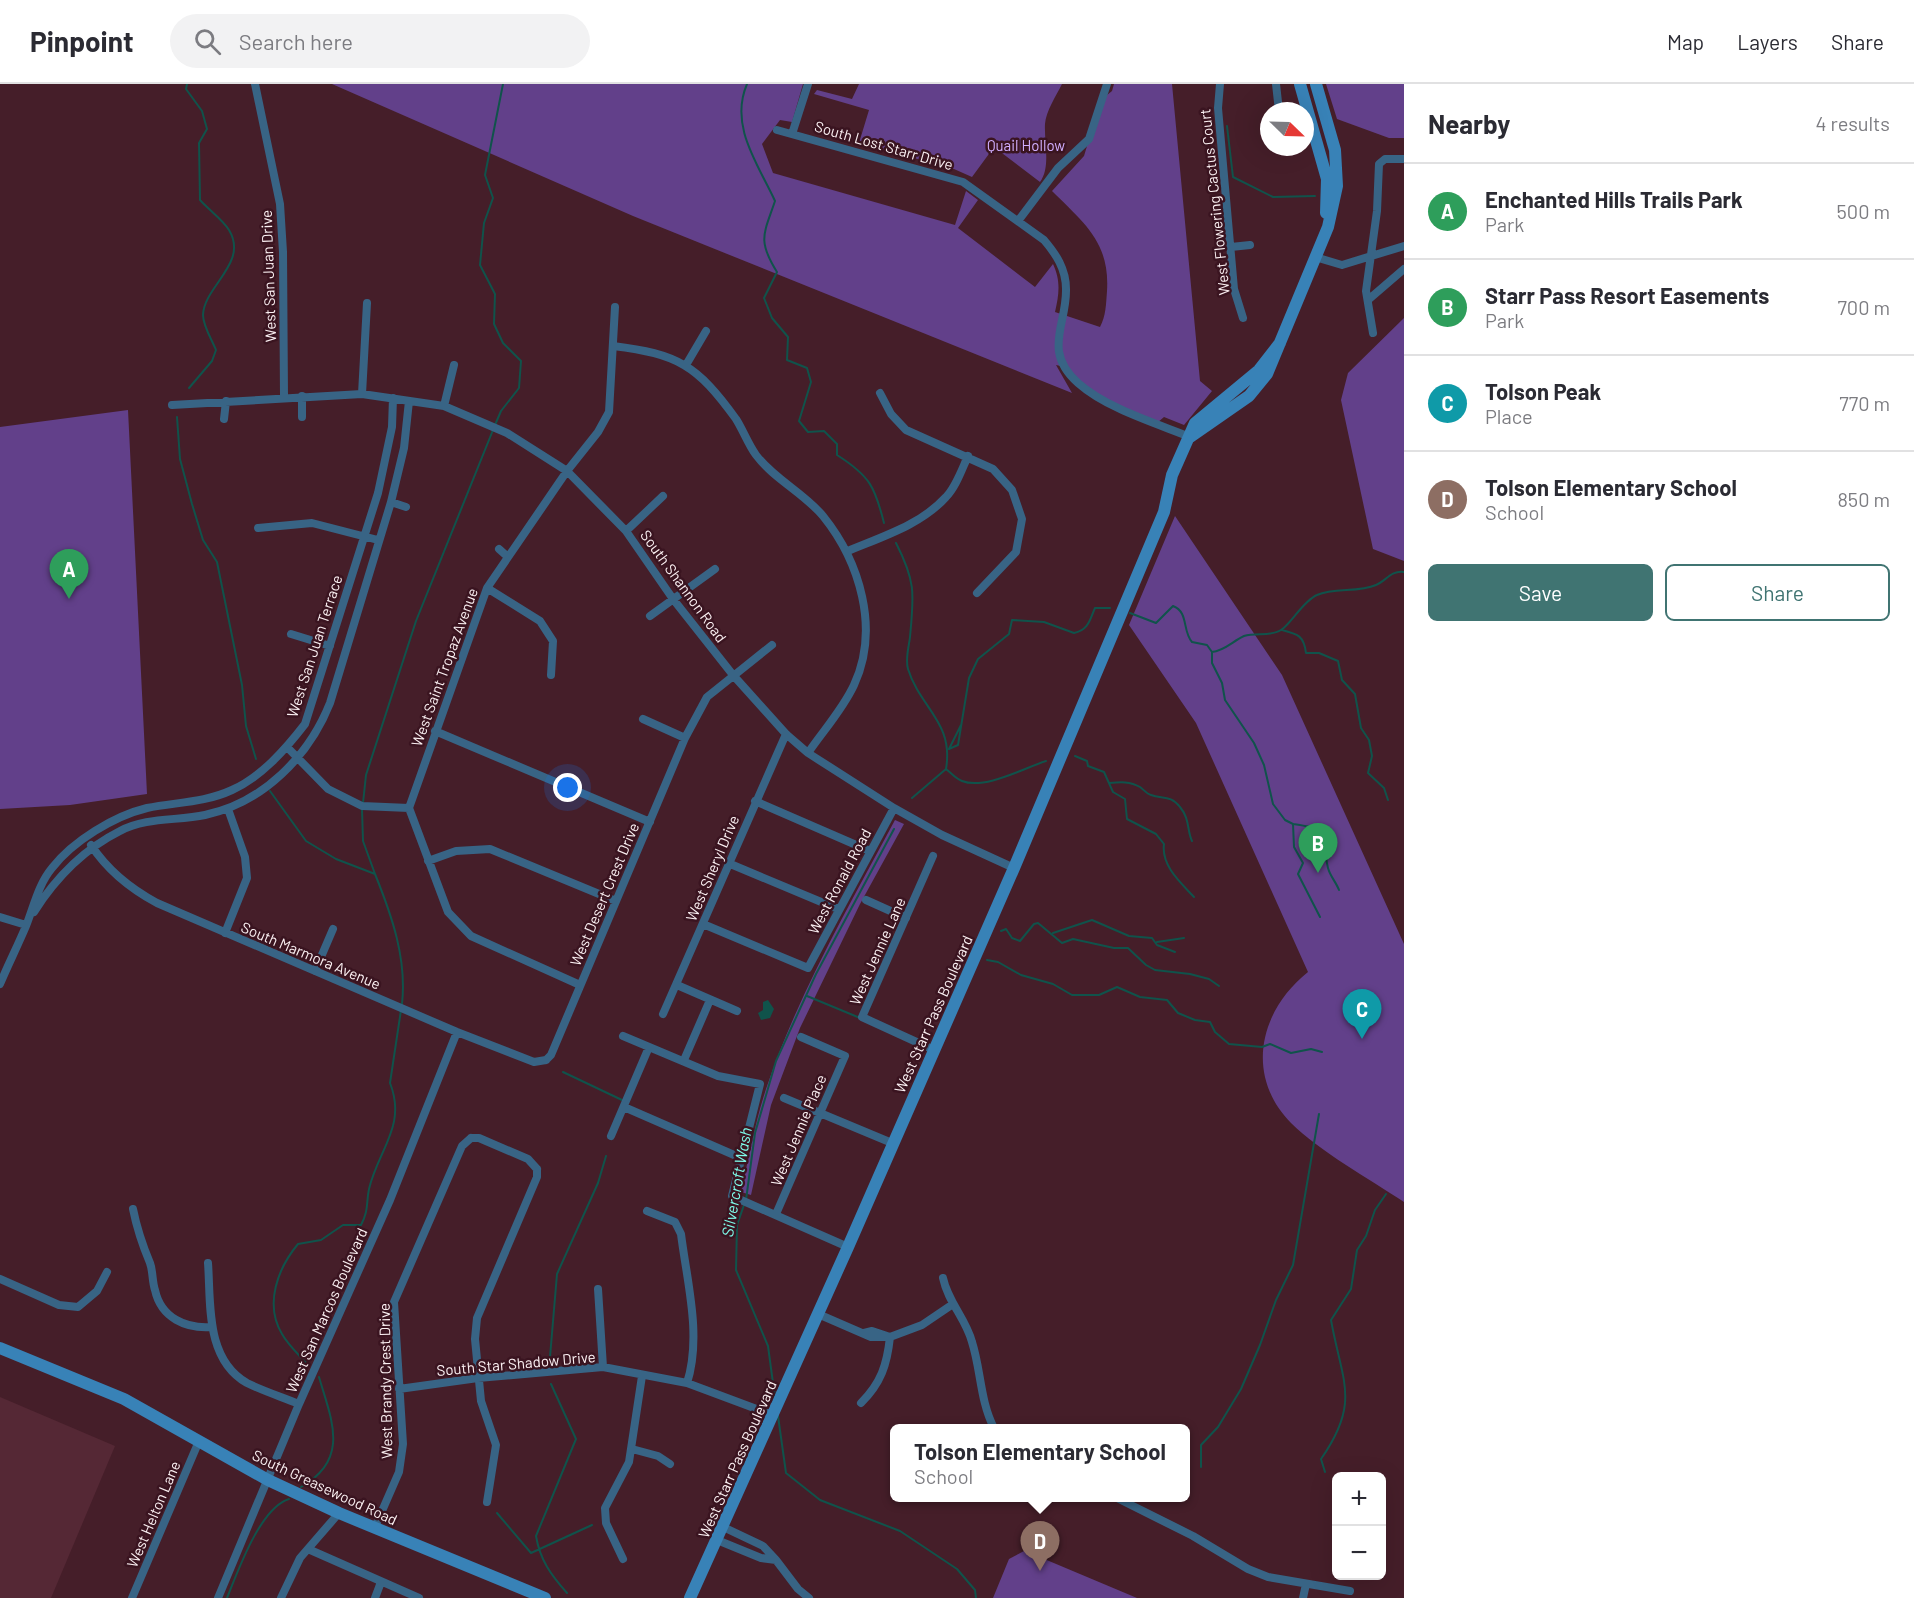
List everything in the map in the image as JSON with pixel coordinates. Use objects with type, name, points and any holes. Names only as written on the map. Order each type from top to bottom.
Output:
[{"type":"street","name":"West San Juan Drive","points":[[255,84],[280,204],[283,252],[284,397]]},
{"type":"street","points":[[792,134],[808,84]]},
{"type":"street","points":[[1018,221],[1058,168],[1089,139],[1107,84]]},
{"type":"street","name":"West Flowering Cactus Court","points":[[1220,84],[1218,108],[1234,289],[1243,318]]},
{"type":"street","points":[[1276,84],[1278,102]]},
{"type":"street","name":"West Starr Pass Boulevard","points":[[1299,84],[1327,179],[1323,238]]},
{"type":"street","name":"West Starr Pass Boulevard","points":[[690,1598],[848,1247],[1014,868],[1164,512],[1172,475],[1195,423],[1259,370],[1280,343],[1332,213],[1336,174],[1335,150],[1316,84]]},
{"type":"street","name":"South Lost Starr Drive","points":[[777,129],[963,182],[1044,240],[1062,266],[1066,291],[1057,339],[1066,369],[1076,382],[1095,396],[1190,437]]},
{"type":"street","points":[[1373,333],[1368,300],[1379,164],[1385,159],[1404,159]]},
{"type":"street","points":[[1231,247],[1250,245]]},
{"type":"street","points":[[1315,257],[1342,265],[1404,246]]},
{"type":"street","points":[[1368,300],[1404,269]]},
{"type":"street","points":[[362,394],[368,303]]},
{"type":"street","name":"West Saint Tropaz Avenue","points":[[409,808],[487,588],[567,471],[598,432],[609,412],[615,307]]},
{"type":"street","points":[[686,365],[706,331]]},
{"type":"street","points":[[613,346],[656,351],[686,365],[712,389],[737,421],[755,454],[822,515],[848,551],[863,598],[867,646],[854,686],[808,753]]},
{"type":"street","points":[[444,406],[454,365]]},
{"type":"street","points":[[880,393],[891,414],[906,430],[968,456],[993,470],[1012,490],[1022,519],[1016,552],[978,593]]},
{"type":"street","name":"South Shannon Road","points":[[172,405],[362,394],[444,406],[507,433],[567,471],[626,531],[673,599],[733,675],[786,734],[808,753],[894,808],[942,835],[1014,868]]},
{"type":"street","points":[[302,396],[302,417]]},
{"type":"street","name":"West San Juan Terrace","points":[[0,984],[26,926],[36,895],[51,869],[87,838],[111,822],[146,808],[198,801],[234,789],[255,777],[287,747],[305,724],[378,493],[389,445],[393,398]]},
{"type":"street","name":"West San Juan Terrace","points":[[26,926],[60,879],[93,848],[121,830],[148,822],[205,815],[228,809],[262,789],[297,760],[317,731],[330,703],[391,502],[404,448],[409,400]]},
{"type":"street","points":[[224,419],[226,401]]},
{"type":"street","points":[[848,551],[898,530],[931,511],[948,496],[968,456]]},
{"type":"street","points":[[626,531],[663,496]]},
{"type":"street","points":[[391,502],[405,507]]},
{"type":"street","points":[[258,528],[312,523],[378,540]]},
{"type":"street","points":[[499,549],[508,557]]},
{"type":"street","points":[[650,616],[715,569]]},
{"type":"street","points":[[487,588],[540,621],[553,641],[551,675]]},
{"type":"street","points":[[291,634],[330,646]]},
{"type":"street","name":"West Desert Crest Drive","points":[[547,1064],[685,738],[707,697],[772,645]]},
{"type":"street","points":[[643,719],[685,738]]},
{"type":"street","points":[[435,731],[650,822]]},
{"type":"street","name":"West Sheryl Drive","points":[[663,1014],[786,734]]},
{"type":"street","points":[[287,747],[297,760],[328,789],[366,808],[409,808],[448,912],[471,936],[580,985]]},
{"type":"street","points":[[755,801],[870,851]]},
{"type":"street","name":"West Ronald Road","points":[[703,924],[808,969],[838,909],[894,808]]},
{"type":"street","points":[[225,933],[247,878],[245,856],[228,809]]},
{"type":"street","name":"South Marmora Avenue","points":[[87,838],[93,848],[133,890],[225,933],[457,1032],[529,1060],[547,1064]]},
{"type":"street","points":[[428,861],[456,851],[490,849],[616,901]]},
{"type":"street","name":"West Jennie Lane","points":[[933,856],[862,1017],[934,1050]]},
{"type":"street","points":[[728,863],[838,909]]},
{"type":"street","points":[[866,900],[906,918]]},
{"type":"street","points":[[0,917],[26,926]]},
{"type":"street","points":[[315,971],[333,929]]},
{"type":"street","points":[[677,985],[737,1011]]},
{"type":"street","points":[[684,1060],[710,1000]]},
{"type":"street","name":"West San Marcos Boulevard","points":[[218,1598],[299,1404],[390,1200],[457,1032]]},
{"type":"street","points":[[623,1036],[718,1076],[760,1084],[732,1196],[848,1247]]},
{"type":"street","name":"West Jennie Place","points":[[776,1214],[845,1056],[801,1037]]},
{"type":"street","points":[[611,1136],[649,1047]]},
{"type":"street","points":[[784,1098],[892,1143]]},
{"type":"street","points":[[624,1107],[741,1158]]},
{"type":"street","name":"West Brandy Crest Drive","points":[[375,1527],[399,1472],[402,1444],[394,1302],[462,1146],[469,1135],[528,1159],[540,1168],[477,1318],[475,1339],[478,1378]]},
{"type":"street","points":[[133,1209],[138,1235],[150,1263],[155,1292],[160,1304],[179,1322],[197,1328],[212,1327]]},
{"type":"street","points":[[647,1211],[680,1225],[694,1344],[693,1365],[687,1383]]},
{"type":"street","points":[[208,1263],[212,1327],[221,1356],[245,1382],[299,1404]]},
{"type":"street","points":[[0,1279],[59,1305],[78,1307],[97,1291],[107,1272]]},
{"type":"street","points":[[943,1278],[946,1292],[973,1342],[984,1402],[992,1424]]},
{"type":"street","points":[[598,1289],[603,1367]]},
{"type":"street","points":[[818,1314],[853,1332],[871,1337],[890,1337],[922,1325],[953,1304]]},
{"type":"street","points":[[861,1403],[881,1379],[887,1364],[890,1337]]},
{"type":"street","name":"South Greasewood Road","points":[[0,1348],[124,1399],[268,1480],[339,1513],[545,1598]]},
{"type":"street","name":"South Star Shadow Drive","points":[[399,1389],[478,1378],[603,1367],[687,1383],[773,1415]]},
{"type":"street","points":[[623,1559],[606,1523],[605,1508],[625,1473],[632,1449],[642,1376]]},
{"type":"street","points":[[478,1378],[485,1418],[496,1446],[487,1502]]},
{"type":"street","name":"West Helton Lane","points":[[132,1598],[199,1442]]},
{"type":"street","points":[[632,1449],[658,1456],[670,1464]]},
{"type":"street","points":[[1127,1502],[1268,1578],[1350,1591]]},
{"type":"street","points":[[281,1598],[291,1574],[308,1549],[339,1513]]},
{"type":"street","points":[[723,1527],[763,1546],[798,1589],[809,1598]]},
{"type":"street","points":[[717,1540],[761,1558],[776,1560]]},
{"type":"street","points":[[748,1553],[753,1541]]},
{"type":"street","points":[[308,1549],[419,1598]]},
{"type":"street","points":[[375,1598],[381,1582]]},
{"type":"street","points":[[1303,1598],[1306,1584]]},
{"type":"shaded area","points":[[768,1000],[774,1009],[770,1018],[761,1020],[758,1013],[763,1010],[763,1002]]},
{"type":"shaded area","points":[[0,1397],[115,1446],[51,1598],[0,1598]]},
{"type":"green space","points":[[332,84],[803,84],[792,122],[780,120],[762,144],[773,173],[955,225],[966,191],[978,200],[958,228],[1035,287],[1053,264],[1058,288],[1055,312],[1100,327],[1105,314],[1107,291],[1104,259],[1093,235],[1075,213],[1052,191],[1084,156],[1101,100],[1112,91],[1114,84],[1172,84],[1200,381],[1212,391],[1184,425],[1164,417],[1157,423],[1096,397],[1065,367],[1056,365],[1072,393],[633,216]]},
{"type":"green space","name":"Quail Hollow","points":[[859,84],[1062,84],[1046,119],[1046,162],[1040,182],[994,147],[972,177],[954,169],[859,143],[869,110],[814,94],[817,90],[852,99]]},
{"type":"green space","points":[[1326,84],[1404,84],[1404,138],[1389,138],[1337,119]]},
{"type":"green space","points":[[1404,318],[1404,561],[1373,549],[1341,400],[1348,373]]},
{"type":"green space","points":[[128,410],[147,794],[70,805],[0,809],[0,427]]},
{"type":"green space","points":[[1175,516],[1282,675],[1404,944],[1404,1202],[1303,1134],[1276,1104],[1267,1084],[1263,1064],[1264,1044],[1269,1024],[1278,1005],[1308,972],[1196,723],[1129,625]]},
{"type":"green space","points":[[895,820],[904,824],[860,904],[800,1028],[771,1105],[751,1195],[741,1192],[762,1102],[793,1019],[808,985]]},
{"type":"green space","points":[[1024,1551],[1137,1598],[993,1598],[1009,1559]]},
{"type":"waterway","points":[[187,84],[186,89],[202,111],[207,129],[199,143],[200,200],[227,226],[234,242],[234,253],[230,264],[210,294],[203,315],[216,350],[212,361],[189,388]]},
{"type":"waterway","points":[[495,425],[501,411],[519,388],[521,361],[503,343],[494,324],[495,294],[480,265],[484,223],[493,198],[485,175],[503,84]]},
{"type":"waterway","name":"Silvercroft Wash","points":[[747,84],[742,100],[743,130],[754,159],[775,201],[764,237],[767,252],[777,272],[764,298],[772,318],[788,337],[787,360],[807,368],[811,382],[799,421],[808,432],[824,431],[837,444],[837,455],[857,469],[870,483],[878,500],[884,523]]},
{"type":"waterway","points":[[1227,126],[1233,177],[1273,197],[1315,196]]},
{"type":"waterway","points":[[177,417],[180,459],[203,540],[217,562],[242,685],[246,726],[256,759]]},
{"type":"waterway","points":[[363,803],[366,775],[416,621],[493,430]]},
{"type":"waterway","name":"Silvercroft Wash","points":[[896,543],[907,568],[913,599],[907,665],[913,683],[941,727],[947,753],[946,769],[912,798]]},
{"type":"waterway","points":[[1130,613],[1156,623],[1173,606],[1181,613],[1192,642],[1207,645],[1212,652],[1244,636],[1281,630],[1307,602],[1317,595],[1331,591],[1362,589],[1380,583],[1396,573],[1404,572]]},
{"type":"waterway","points":[[949,749],[958,745],[969,678],[978,659],[1009,634],[1012,620],[1044,622],[1074,633],[1086,627],[1095,608],[1110,608]]},
{"type":"waterway","points":[[1282,630],[1302,639],[1306,653],[1319,653],[1338,661],[1342,680],[1355,694],[1361,728],[1369,740],[1372,756],[1368,773],[1384,788],[1388,800]]},
{"type":"waterway","points":[[1212,652],[1212,663],[1222,683],[1225,700],[1254,743],[1264,765],[1273,804],[1285,820],[1293,824],[1294,847],[1303,863],[1298,874],[1320,917]]},
{"type":"waterway","points":[[949,749],[961,725]]},
{"type":"waterway","points":[[1075,756],[1087,761],[1088,766],[1104,772],[1113,792],[1125,799],[1127,819],[1156,834],[1164,844],[1169,867],[1194,897]]},
{"type":"waterway","points":[[946,769],[962,781],[982,783],[1046,761]]},
{"type":"waterway","points":[[1109,783],[1132,784],[1150,794],[1177,803],[1185,816],[1192,841]]},
{"type":"waterway","points":[[270,791],[306,841],[336,859],[375,874],[397,938],[402,971],[402,1004]]},
{"type":"waterway","points":[[362,809],[363,841],[375,874]]},
{"type":"waterway","points":[[1293,824],[1322,832],[1328,868],[1339,890]]},
{"type":"waterway","name":"Silvercroft Wash","points":[[746,1200],[755,1133],[776,1061],[816,974],[894,829]]},
{"type":"waterway","points":[[1053,933],[1092,920],[1129,936],[1152,938],[1157,945],[1175,952]]},
{"type":"waterway","points":[[1001,931],[1006,929],[1012,938],[1020,941],[1034,924],[1038,923],[1062,943],[1073,939],[1114,948],[1128,948],[1146,965],[1155,970],[1190,974],[1209,979],[1219,986]]},
{"type":"waterway","points":[[1157,942],[1184,938]]},
{"type":"waterway","points":[[987,960],[998,962],[1021,975],[1053,984],[1072,995],[1099,995],[1117,987],[1140,997],[1167,1000],[1178,1013],[1195,1020],[1210,1022],[1215,1032],[1229,1044],[1262,1047],[1270,1044],[1291,1053],[1311,1049],[1322,1052]]},
{"type":"waterway","points":[[807,996],[860,1018]]},
{"type":"waterway","points":[[309,1366],[287,1342],[277,1323],[274,1299],[279,1275],[298,1244],[321,1240],[343,1225],[361,1225],[364,1220],[373,1175],[393,1125],[395,1112],[390,1083],[401,1010]]},
{"type":"waterway","points":[[563,1072],[622,1100]]},
{"type":"waterway","points":[[1201,1467],[1201,1445],[1218,1427],[1241,1389],[1276,1300],[1293,1265],[1319,1114]]},
{"type":"waterway","points":[[550,1357],[557,1274],[598,1183],[606,1156]]},
{"type":"waterway","points":[[1325,1472],[1321,1459],[1341,1422],[1345,1406],[1343,1376],[1331,1320],[1351,1289],[1357,1250],[1366,1236],[1375,1210],[1386,1194]]},
{"type":"waterway","name":"Silvercroft Wash","points":[[744,1205],[737,1225],[736,1270],[768,1346],[775,1398]]},
{"type":"waterway","points":[[301,1487],[317,1476],[327,1464],[332,1451],[332,1423],[319,1377]]},
{"type":"waterway","points":[[551,1384],[576,1439],[536,1536],[547,1567],[567,1593]]},
{"type":"waterway","name":"Silvercroft Wash","points":[[778,1416],[786,1473],[820,1500],[900,1531],[957,1569],[975,1590],[976,1598]]},
{"type":"waterway","points":[[227,1598],[244,1557],[260,1527],[278,1505],[289,1499]]},
{"type":"waterway","points":[[497,1513],[531,1553],[592,1525]]},
{"type":"place","name":"Enchanted Hills Trails Park","points":[[69,599]]},
{"type":"place","name":"Starr Pass Resort Easements","points":[[1318,873]]},
{"type":"place","name":"Tolson Peak","points":[[1362,1039]]},
{"type":"place","name":"Tolson Elementary School","points":[[1040,1571]]}]
